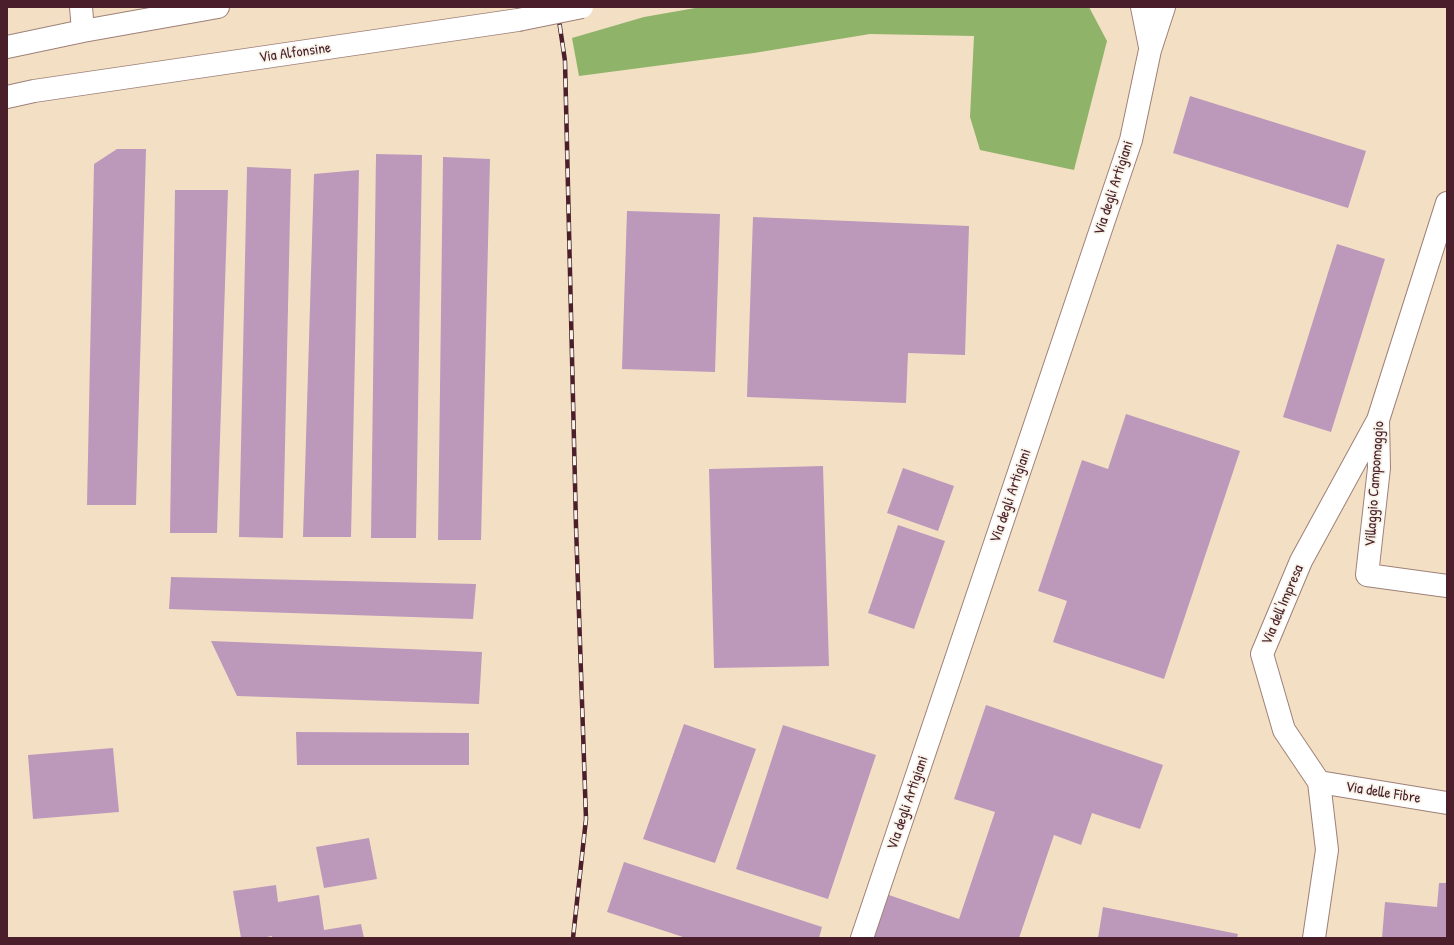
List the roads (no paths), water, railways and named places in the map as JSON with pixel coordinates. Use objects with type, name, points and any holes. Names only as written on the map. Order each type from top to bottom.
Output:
[{"type":"street","points":[[81,7],[83,31]]},
{"type":"street","points":[[7,47],[83,31],[218,7]]},
{"type":"street","name":"Via Alfonsine","points":[[7,96],[518,20],[582,7]]},
{"type":"street","name":"Via degli Artigiani","points":[[1142,7],[1150,50]]},
{"type":"street","name":"Via degli Artigiani","points":[[862,938],[1131,140],[1150,50],[1164,7]]},
{"type":"street","name":"Villaggio Campomaggio","points":[[1447,203],[1378,420],[1379,468],[1367,575],[1447,586]]},
{"type":"street","name":"Via dell'Impresa","points":[[1314,938],[1327,850],[1319,782],[1284,730],[1262,654],[1301,561],[1378,420]]},
{"type":"street","name":"Via delle Fibre","points":[[1319,782],[1447,803]]},
{"type":"railway","points":[[557,7],[565,61],[576,526],[586,819],[573,938]]}]
